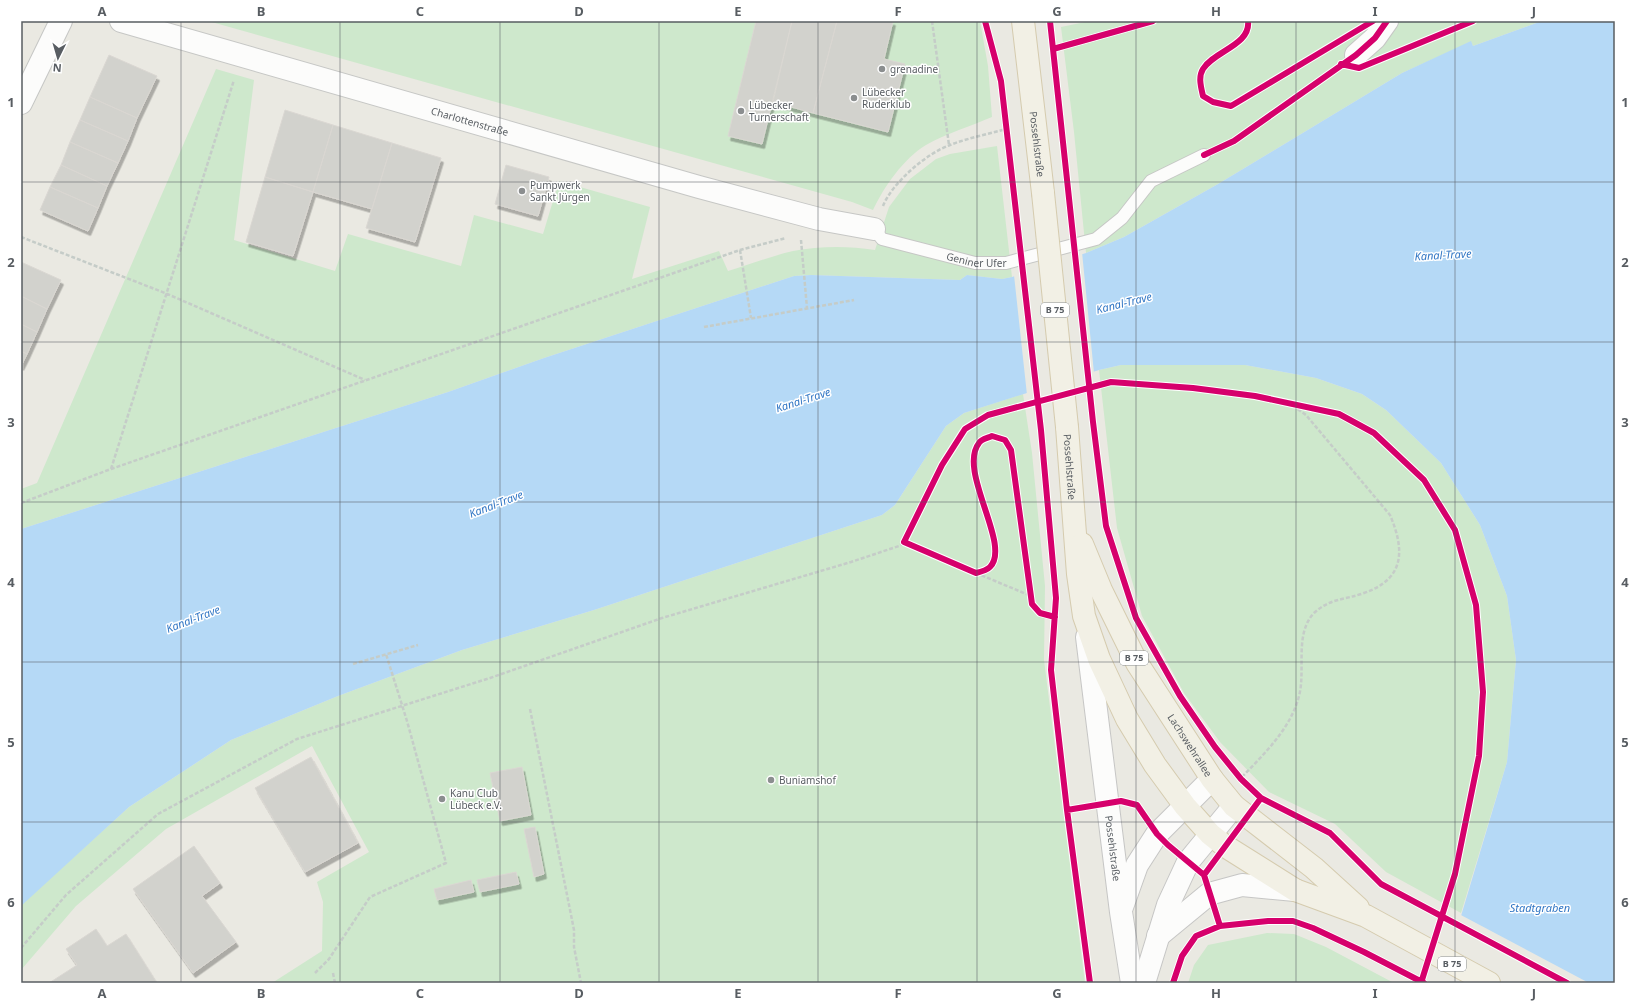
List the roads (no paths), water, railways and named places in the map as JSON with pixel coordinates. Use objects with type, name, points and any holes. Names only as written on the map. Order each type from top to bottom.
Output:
[{"type":"main road","name":"Possehlstraße","points":[[1024,21],[1067,427],[1076,527],[1078,574],[1084,616]]},
{"type":"main road","name":"Lachswehrallee","points":[[1076,527],[1101,590],[1137,663],[1212,779],[1234,806],[1314,868],[1366,916]]},
{"type":"main road","name":"Lachswehrallee","points":[[1084,616],[1099,659],[1127,719],[1155,765],[1185,806],[1210,834],[1225,846],[1295,890],[1366,916],[1489,983]]},
{"type":"street","points":[[21,103],[61,21]]},
{"type":"street","name":"Charlottenstraße","points":[[121,21],[692,185],[819,219]]},
{"type":"street","points":[[1348,48],[1375,38],[1386,21]]},
{"type":"street","name":"Geniner Ufer","points":[[819,219],[874,229]]},
{"type":"street","name":"Possehlstraße","points":[[1084,616],[1121,912],[1132,983]]},
{"type":"street","name":"Possehlstraße","points":[[1121,912],[1137,865],[1157,834],[1212,779]]},
{"type":"street","points":[[1144,983],[1170,900],[1188,862],[1234,806]]},
{"type":"street","points":[[1158,936],[1209,894],[1242,885],[1295,890]]},
{"type":"lane","name":"Geniner Ufer","points":[[874,229],[882,239],[975,263],[1006,263],[1096,239],[1122,218],[1152,182],[1204,155]]},
{"type":"water","points":[[1542,21],[1615,21],[1615,983],[1441,983],[1507,762],[1516,660],[1507,596],[1480,525],[1441,463],[1386,410],[1362,394],[1316,378],[1245,365],[1121,365],[1099,370],[964,413],[946,426],[895,505],[882,515],[594,610],[462,650],[338,696],[231,740],[129,807],[21,906],[21,529],[448,392],[544,358],[794,276],[811,275],[960,280],[967,275],[1002,279],[1086,253],[1124,237],[1218,184],[1402,73],[1471,41],[1473,46]]},
{"type":"place","name":"grenadine","points":[[882,69]]},
{"type":"place","name":"Lübecker Ruderklub","points":[[854,98]]},
{"type":"place","name":"Lübecker Turnerschaft","points":[[741,111]]},
{"type":"place","name":"Pumpwerk Sankt Jürgen","points":[[522,191]]},
{"type":"place","name":"Buniamshof","points":[[771,780]]},
{"type":"place","name":"Kanu Club Lübeck e.V.","points":[[442,799]]},
{"type":"water label","name":"Kanal-Trave","points":[[1443,255]]},
{"type":"water label","name":"Kanal-Trave","points":[[1124,303]]},
{"type":"water label","name":"Kanal-Trave","points":[[803,400]]},
{"type":"water label","name":"Kanal-Trave","points":[[496,504]]},
{"type":"water label","name":"Kanal-Trave","points":[[193,619]]},
{"type":"water label","name":"Stadtgraben","points":[[1540,908]]}]
